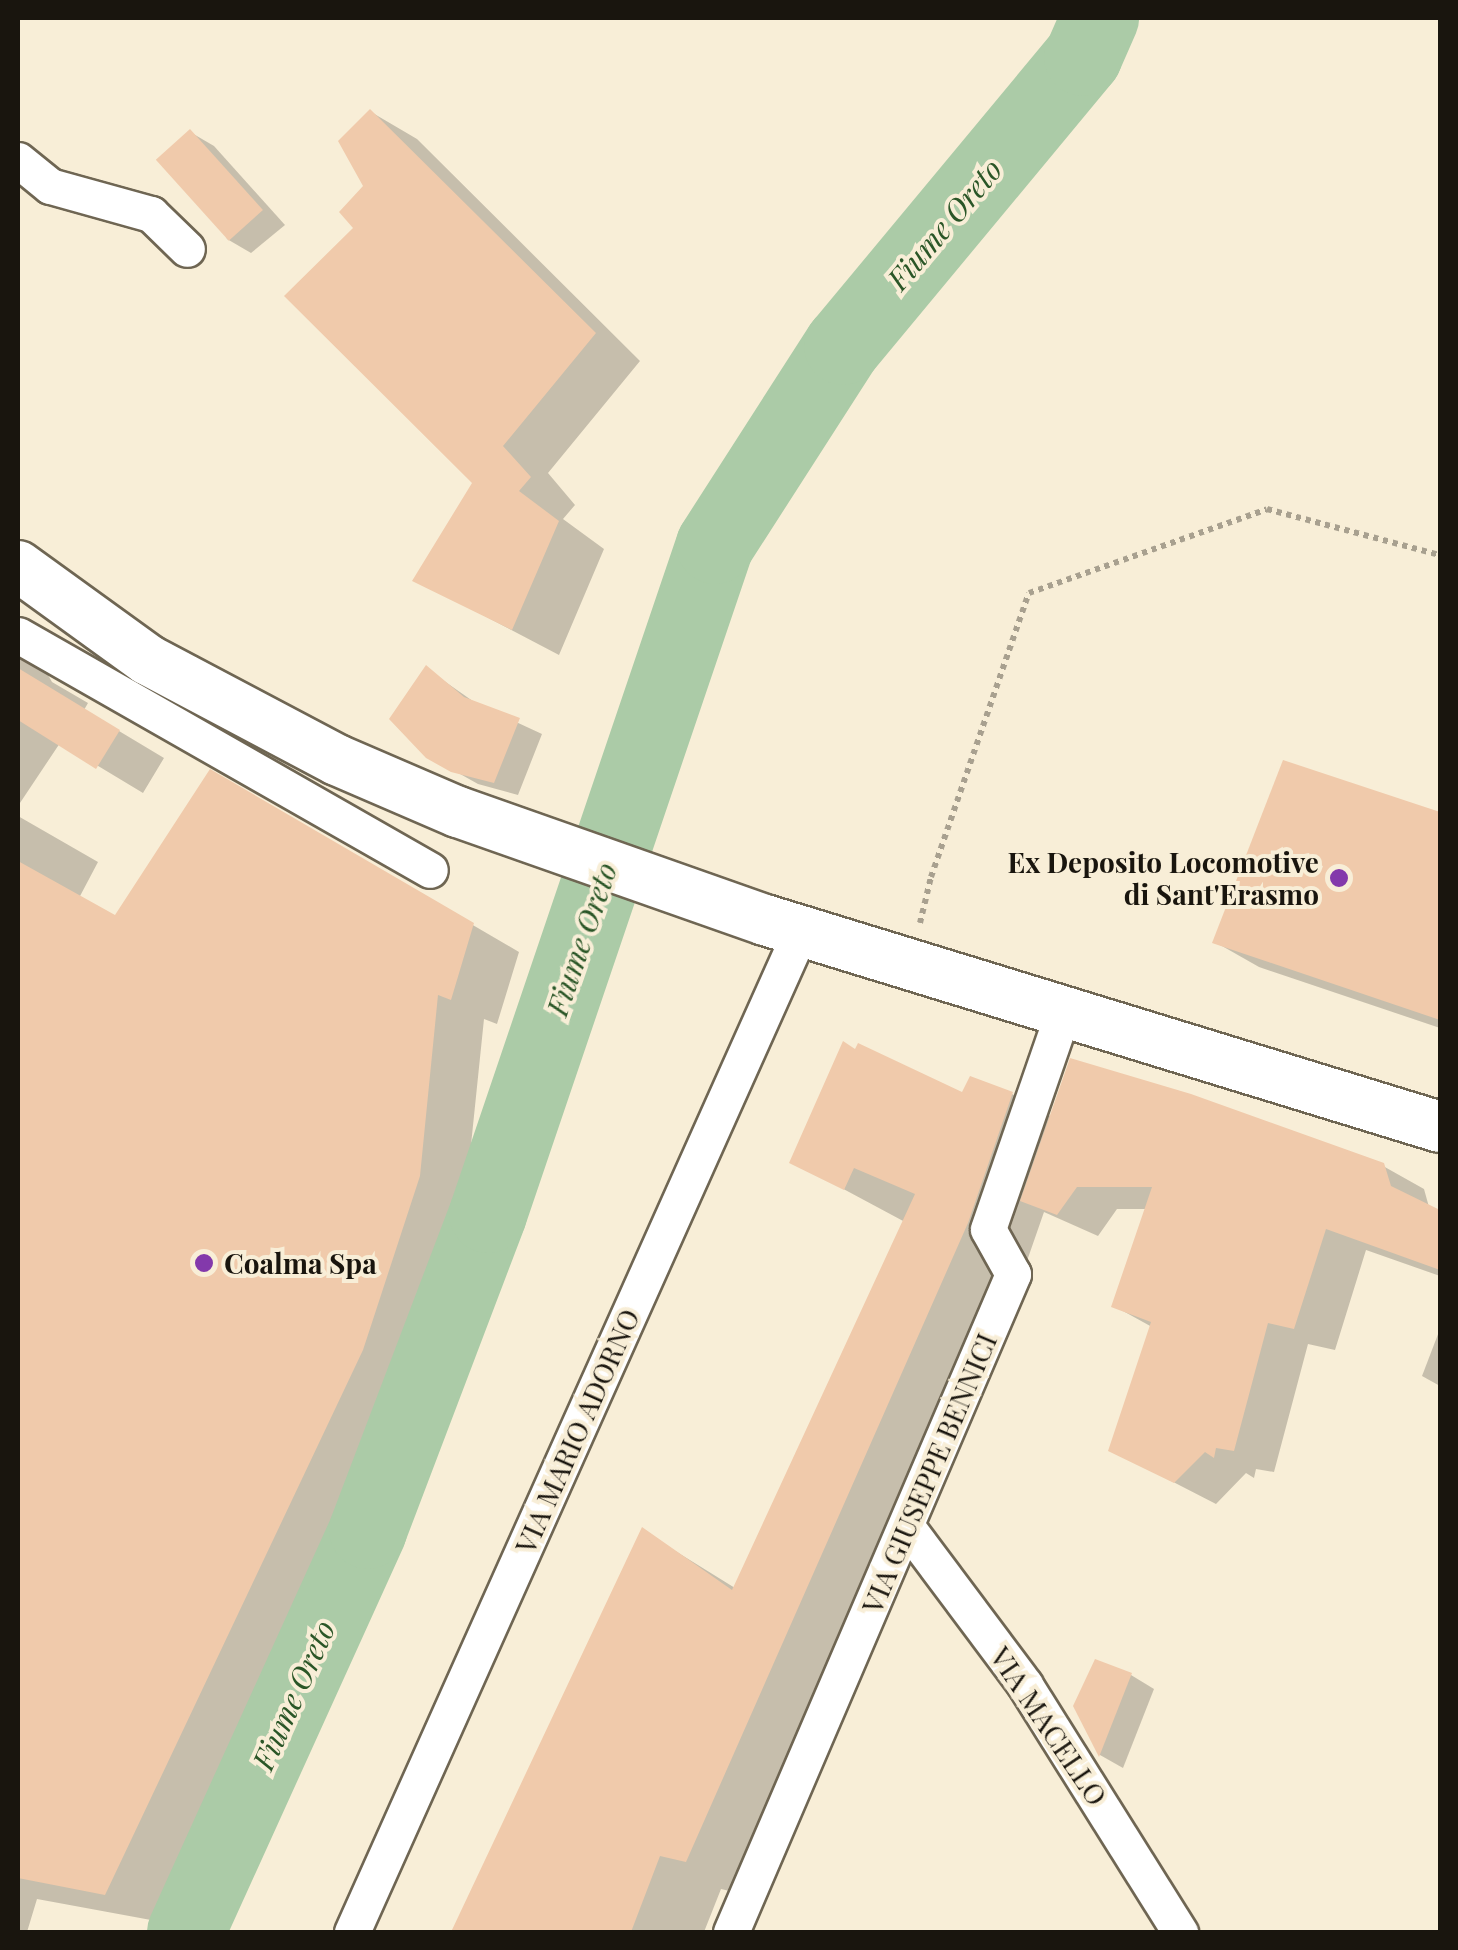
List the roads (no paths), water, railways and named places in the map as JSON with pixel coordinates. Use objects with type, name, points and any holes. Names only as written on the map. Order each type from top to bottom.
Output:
[{"type":"main road","points":[[18,566],[148,660],[338,760],[458,812],[783,925],[1440,1127]]},
{"type":"street","points":[[18,160],[50,186],[151,214],[186,249]]},
{"type":"street","points":[[18,636],[430,870]]},
{"type":"street","name":"VIA MARIO ADORNO","points":[[352,1932],[783,925]]},
{"type":"street","name":"VIA GIUSEPPE BENNICI","points":[[730,1932],[1013,1274],[988,1228],[1064,1010]]},
{"type":"street","name":"VIA MACELLO","points":[[907,1526],[1026,1685],[1180,1932]]},
{"type":"waterway","name":"Fiume Oreto","points":[[186,1932],[368,1530],[488,1214],[715,545],[843,346],[1083,57],[1100,18]]},
{"type":"place","name":"Ex Deposito Locomotive di Sant'Erasmo","points":[[1339,878]]},
{"type":"place","name":"Coalma Spa","points":[[204,1263]]}]
